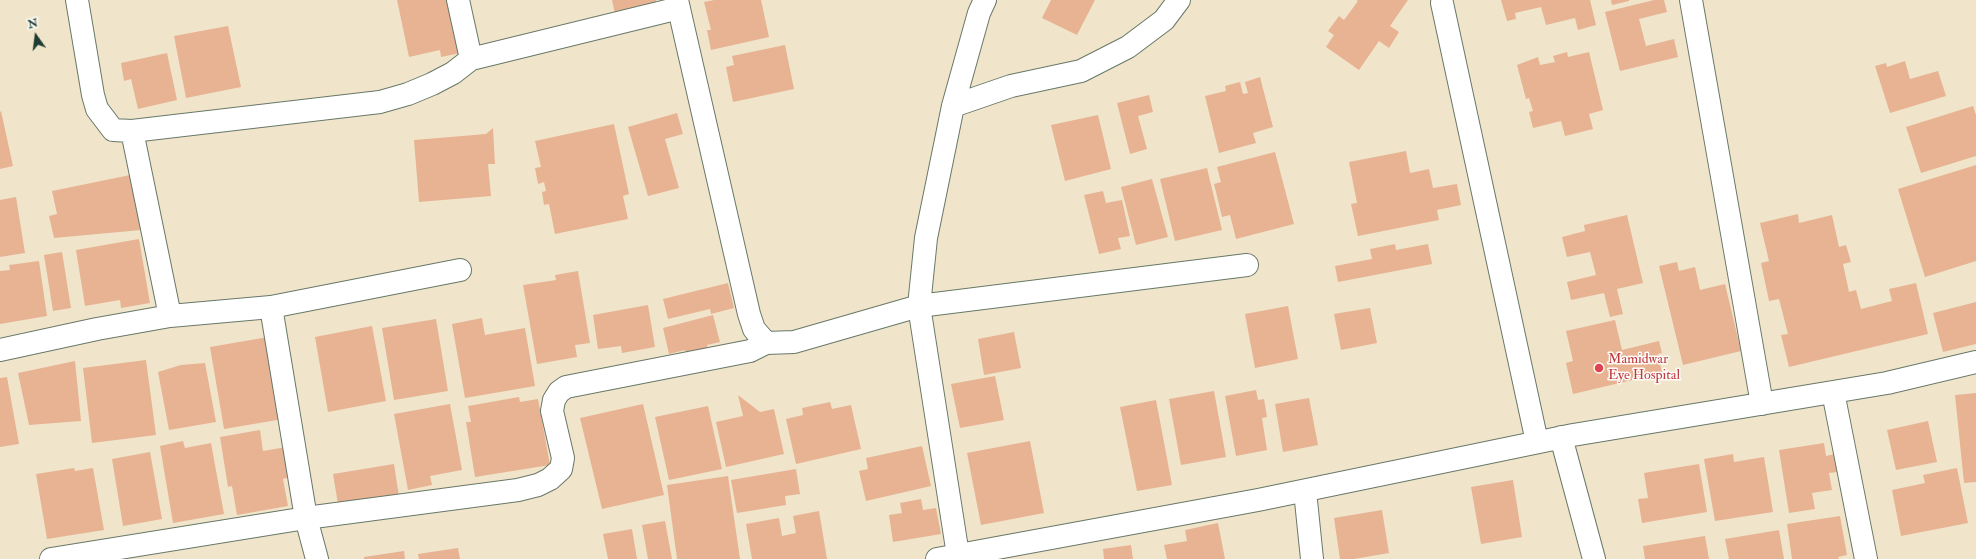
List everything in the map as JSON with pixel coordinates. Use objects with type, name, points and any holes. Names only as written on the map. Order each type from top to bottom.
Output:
[{"type":"street","points":[[77,0],[93,95],[98,109],[113,130],[132,131],[380,102],[408,94],[432,84],[453,73],[471,59],[678,4],[749,314],[754,329],[766,343]]},
{"type":"street","points":[[458,0],[471,59]]},
{"type":"street","points":[[985,0],[979,13],[953,106],[926,238],[919,306],[947,557],[1305,491],[1561,437],[1887,383],[1976,362]]},
{"type":"street","points":[[953,106],[1011,86],[1081,71],[1128,48],[1164,20],[1179,0]]},
{"type":"street","points":[[1691,0],[1762,404]]},
{"type":"street","points":[[1442,3],[1537,442]]},
{"type":"street","points":[[132,131],[170,316]]},
{"type":"street","points":[[51,559],[306,518],[518,490],[538,485],[550,479],[561,469],[563,458],[552,411],[554,400],[559,392],[566,387],[750,351],[766,343],[794,342],[919,306],[1247,265]]},
{"type":"street","points":[[0,350],[98,329],[170,316],[270,307],[460,270]]},
{"type":"street","points":[[270,307],[306,518],[317,559]]},
{"type":"street","points":[[1833,392],[1866,559]]},
{"type":"street","points":[[1561,437],[1594,559]]},
{"type":"street","points":[[1305,491],[1312,559]]},
{"type":"building","points":[[397,0],[454,0],[465,52],[441,57],[440,50],[409,57]]},
{"type":"building","points":[[612,0],[656,0],[657,5],[615,14]]},
{"type":"building","points":[[714,0],[761,0],[769,37],[711,50],[707,30],[711,30],[704,2]]},
{"type":"building","points":[[1051,0],[1095,0],[1077,35],[1042,18]]},
{"type":"building","points":[[1356,0],[1408,0],[1390,26],[1399,32],[1389,48],[1379,41],[1359,70],[1326,47],[1334,35],[1328,31],[1339,16],[1344,20],[1358,1]]},
{"type":"building","points":[[1501,0],[1590,0],[1596,25],[1578,30],[1575,18],[1546,25],[1541,7],[1515,13],[1516,19],[1507,21]]},
{"type":"building","points":[[1611,0],[1629,0],[1629,1],[1612,5]]},
{"type":"building","points":[[1654,0],[1664,0],[1667,12],[1639,19],[1646,46],[1674,39],[1678,57],[1620,71],[1605,12]]},
{"type":"building","points":[[228,26],[241,87],[186,98],[174,36]]},
{"type":"building","points":[[785,45],[794,89],[733,102],[726,67],[734,65],[732,56]]},
{"type":"building","points":[[1567,52],[1568,57],[1589,52],[1603,110],[1589,114],[1593,129],[1565,136],[1561,121],[1533,128],[1529,112],[1533,111],[1529,98],[1526,99],[1517,65],[1538,57],[1540,65],[1555,62],[1553,56]]},
{"type":"building","points":[[167,53],[177,100],[138,109],[131,79],[124,81],[121,63]]},
{"type":"building","points":[[1905,61],[1910,79],[1938,71],[1946,96],[1890,113],[1875,66],[1886,63],[1887,67]]},
{"type":"building","points":[[1260,77],[1273,127],[1253,133],[1256,143],[1219,153],[1205,96],[1226,91],[1225,86],[1240,82],[1243,94],[1248,93],[1245,82]]},
{"type":"building","points":[[1149,95],[1153,112],[1138,116],[1147,149],[1130,154],[1117,103]]},
{"type":"building","points":[[1973,106],[1976,115],[1976,156],[1921,173],[1906,127]]},
{"type":"building","points":[[1,111],[13,166],[0,169],[0,112]]},
{"type":"building","points":[[677,113],[683,134],[665,139],[679,188],[648,196],[628,127]]},
{"type":"building","points":[[1098,115],[1111,169],[1065,181],[1051,125]]},
{"type":"building","points":[[614,124],[629,194],[623,196],[628,219],[555,234],[549,204],[544,205],[542,192],[546,191],[544,182],[538,184],[535,168],[541,167],[535,141]]},
{"type":"building","points":[[493,128],[495,164],[488,164],[491,196],[419,202],[414,140],[486,134]]},
{"type":"building","points":[[1406,151],[1410,173],[1429,169],[1433,188],[1457,184],[1461,205],[1437,210],[1439,220],[1358,236],[1351,204],[1357,203],[1349,162]]},
{"type":"building","points":[[1275,152],[1294,224],[1236,239],[1230,215],[1222,217],[1214,184],[1221,182],[1217,167]]},
{"type":"building","points":[[1976,165],[1976,261],[1925,277],[1898,189]]},
{"type":"building","points":[[1207,168],[1222,230],[1175,241],[1160,179]]},
{"type":"building","points":[[140,173],[152,229],[54,238],[49,216],[57,214],[52,191]]},
{"type":"building","points":[[1152,179],[1168,237],[1136,245],[1121,187]]},
{"type":"building","points":[[1103,191],[1106,203],[1122,200],[1130,236],[1118,238],[1121,249],[1099,254],[1084,195]]},
{"type":"building","points":[[16,197],[25,253],[0,257],[0,200]]},
{"type":"building","points":[[1798,214],[1799,223],[1832,215],[1839,247],[1846,245],[1851,262],[1843,264],[1849,292],[1856,290],[1861,309],[1892,301],[1889,289],[1916,283],[1928,334],[1789,367],[1781,335],[1788,334],[1779,299],[1769,301],[1761,263],[1769,261],[1760,223]]},
{"type":"building","points":[[1627,215],[1643,283],[1617,289],[1623,314],[1610,317],[1604,293],[1571,300],[1567,282],[1596,275],[1590,252],[1567,257],[1562,237],[1585,231],[1584,225]]},
{"type":"building","points":[[139,239],[150,303],[121,308],[120,300],[85,306],[76,250]]},
{"type":"building","points":[[1395,244],[1396,250],[1428,244],[1432,264],[1338,282],[1335,266],[1372,259],[1370,249]]},
{"type":"building","points":[[62,252],[71,308],[53,311],[44,255]]},
{"type":"building","points":[[39,261],[47,316],[0,324],[0,271],[10,270],[9,265]]},
{"type":"building","points":[[1677,262],[1679,271],[1695,267],[1700,290],[1725,284],[1741,351],[1683,365],[1659,266]]},
{"type":"building","points":[[578,271],[590,343],[575,345],[577,357],[537,364],[523,285],[556,280],[555,275]]},
{"type":"building","points":[[728,283],[734,308],[711,314],[710,309],[668,319],[663,299]]},
{"type":"building","points":[[1976,302],[1976,344],[1943,352],[1933,313]]},
{"type":"building","points":[[648,305],[655,347],[622,353],[621,346],[598,349],[593,315]]},
{"type":"building","points":[[1288,306],[1298,359],[1255,368],[1245,314]]},
{"type":"building","points":[[1370,308],[1377,343],[1341,350],[1334,314]]},
{"type":"building","points":[[713,315],[720,342],[707,345],[708,351],[687,357],[685,350],[669,354],[663,328]]},
{"type":"building","points":[[482,318],[485,335],[525,328],[535,386],[465,398],[452,324]]},
{"type":"building","points":[[436,319],[448,391],[394,400],[382,328]]},
{"type":"building","points":[[1615,320],[1622,350],[1659,341],[1662,353],[1658,354],[1662,373],[1573,394],[1566,363],[1573,361],[1566,331]]},
{"type":"building","points":[[372,326],[386,401],[328,412],[315,337]]},
{"type":"building","points":[[1014,332],[1021,368],[984,375],[978,339]]},
{"type":"building","points":[[274,336],[283,419],[224,429],[210,347]]},
{"type":"building","points":[[146,360],[156,435],[92,443],[83,368]]},
{"type":"building","points":[[75,361],[81,421],[29,425],[18,373]]},
{"type":"building","points":[[205,363],[216,422],[169,430],[158,372],[181,365]]},
{"type":"building","points":[[995,376],[1004,420],[960,428],[951,384]]},
{"type":"building","points":[[7,377],[19,444],[0,447],[0,378]]},
{"type":"building","points":[[1256,390],[1258,400],[1264,399],[1267,417],[1262,418],[1267,450],[1236,456],[1225,396]]},
{"type":"building","points":[[1214,391],[1226,457],[1181,465],[1169,399]]},
{"type":"building","points":[[1976,393],[1976,482],[1964,483],[1955,395]]},
{"type":"building","points":[[738,395],[760,412],[774,409],[784,454],[726,467],[716,422],[743,416]]},
{"type":"building","points":[[519,397],[520,402],[538,399],[550,465],[475,477],[466,422],[471,422],[468,406]]},
{"type":"building","points":[[1309,398],[1318,445],[1283,452],[1275,404]]},
{"type":"building","points":[[1156,400],[1172,485],[1137,491],[1120,407]]},
{"type":"building","points":[[830,402],[832,409],[851,405],[861,449],[796,464],[786,419],[803,415],[802,408]]},
{"type":"building","points":[[450,404],[462,470],[430,476],[432,485],[408,490],[394,414]]},
{"type":"building","points":[[643,404],[664,495],[602,509],[580,418]]},
{"type":"building","points":[[708,406],[722,469],[669,480],[655,417]]},
{"type":"building","points":[[1928,421],[1937,462],[1896,470],[1887,430]]},
{"type":"building","points":[[260,430],[263,451],[286,447],[290,477],[283,479],[288,506],[237,515],[232,486],[228,487],[220,437]]},
{"type":"building","points":[[183,441],[185,448],[211,443],[224,514],[173,523],[160,446]]},
{"type":"building","points":[[1030,441],[1044,513],[981,525],[967,453]]},
{"type":"building","points":[[1824,443],[1826,456],[1835,454],[1837,472],[1829,473],[1832,490],[1812,493],[1815,509],[1789,513],[1779,450]]},
{"type":"building","points":[[922,446],[931,486],[866,501],[859,471],[868,469],[866,458]]},
{"type":"building","points":[[150,452],[162,519],[123,526],[112,459]]},
{"type":"building","points":[[1733,454],[1734,462],[1764,457],[1773,512],[1715,521],[1704,459]]},
{"type":"building","points":[[394,464],[400,503],[338,504],[333,474]]},
{"type":"building","points":[[1699,464],[1707,512],[1642,523],[1638,499],[1648,498],[1644,473]]},
{"type":"building","points":[[74,468],[75,471],[93,468],[104,530],[47,539],[36,474]]},
{"type":"building","points":[[1957,468],[1968,523],[1901,536],[1892,490],[1925,483],[1923,475]]},
{"type":"building","points":[[796,469],[800,494],[785,496],[786,505],[737,513],[731,480]]},
{"type":"building","points":[[728,476],[740,559],[677,559],[667,485]]},
{"type":"building","points":[[1513,480],[1522,537],[1481,544],[1471,487]]},
{"type":"building","points":[[921,499],[923,510],[936,508],[941,534],[893,542],[889,515],[902,513],[900,503]]},
{"type":"building","points":[[1382,510],[1389,553],[1354,559],[1340,559],[1334,518]]},
{"type":"building","points":[[819,511],[827,559],[752,559],[746,524],[779,518],[782,536],[796,533],[793,516]]},
{"type":"building","points":[[1840,516],[1847,555],[1838,557],[1839,559],[1792,559],[1787,524]]},
{"type":"building","points":[[665,521],[672,559],[648,559],[642,525]]},
{"type":"building","points":[[1218,523],[1225,559],[1167,559],[1164,545],[1187,541],[1185,530]]},
{"type":"building","points":[[632,529],[637,559],[608,559],[603,534]]},
{"type":"building","points":[[1779,530],[1784,559],[1729,559],[1725,539]]},
{"type":"building","points":[[1705,536],[1709,559],[1645,559],[1643,546]]},
{"type":"building","points":[[1131,545],[1133,559],[1104,559],[1103,549]]},
{"type":"building","points":[[458,548],[460,559],[419,559],[418,554]]},
{"type":"building","points":[[404,551],[405,559],[364,559],[364,557]]},
{"type":"place","name":"Mamidwar Eye Hospital","points":[[1599,368]]}]
